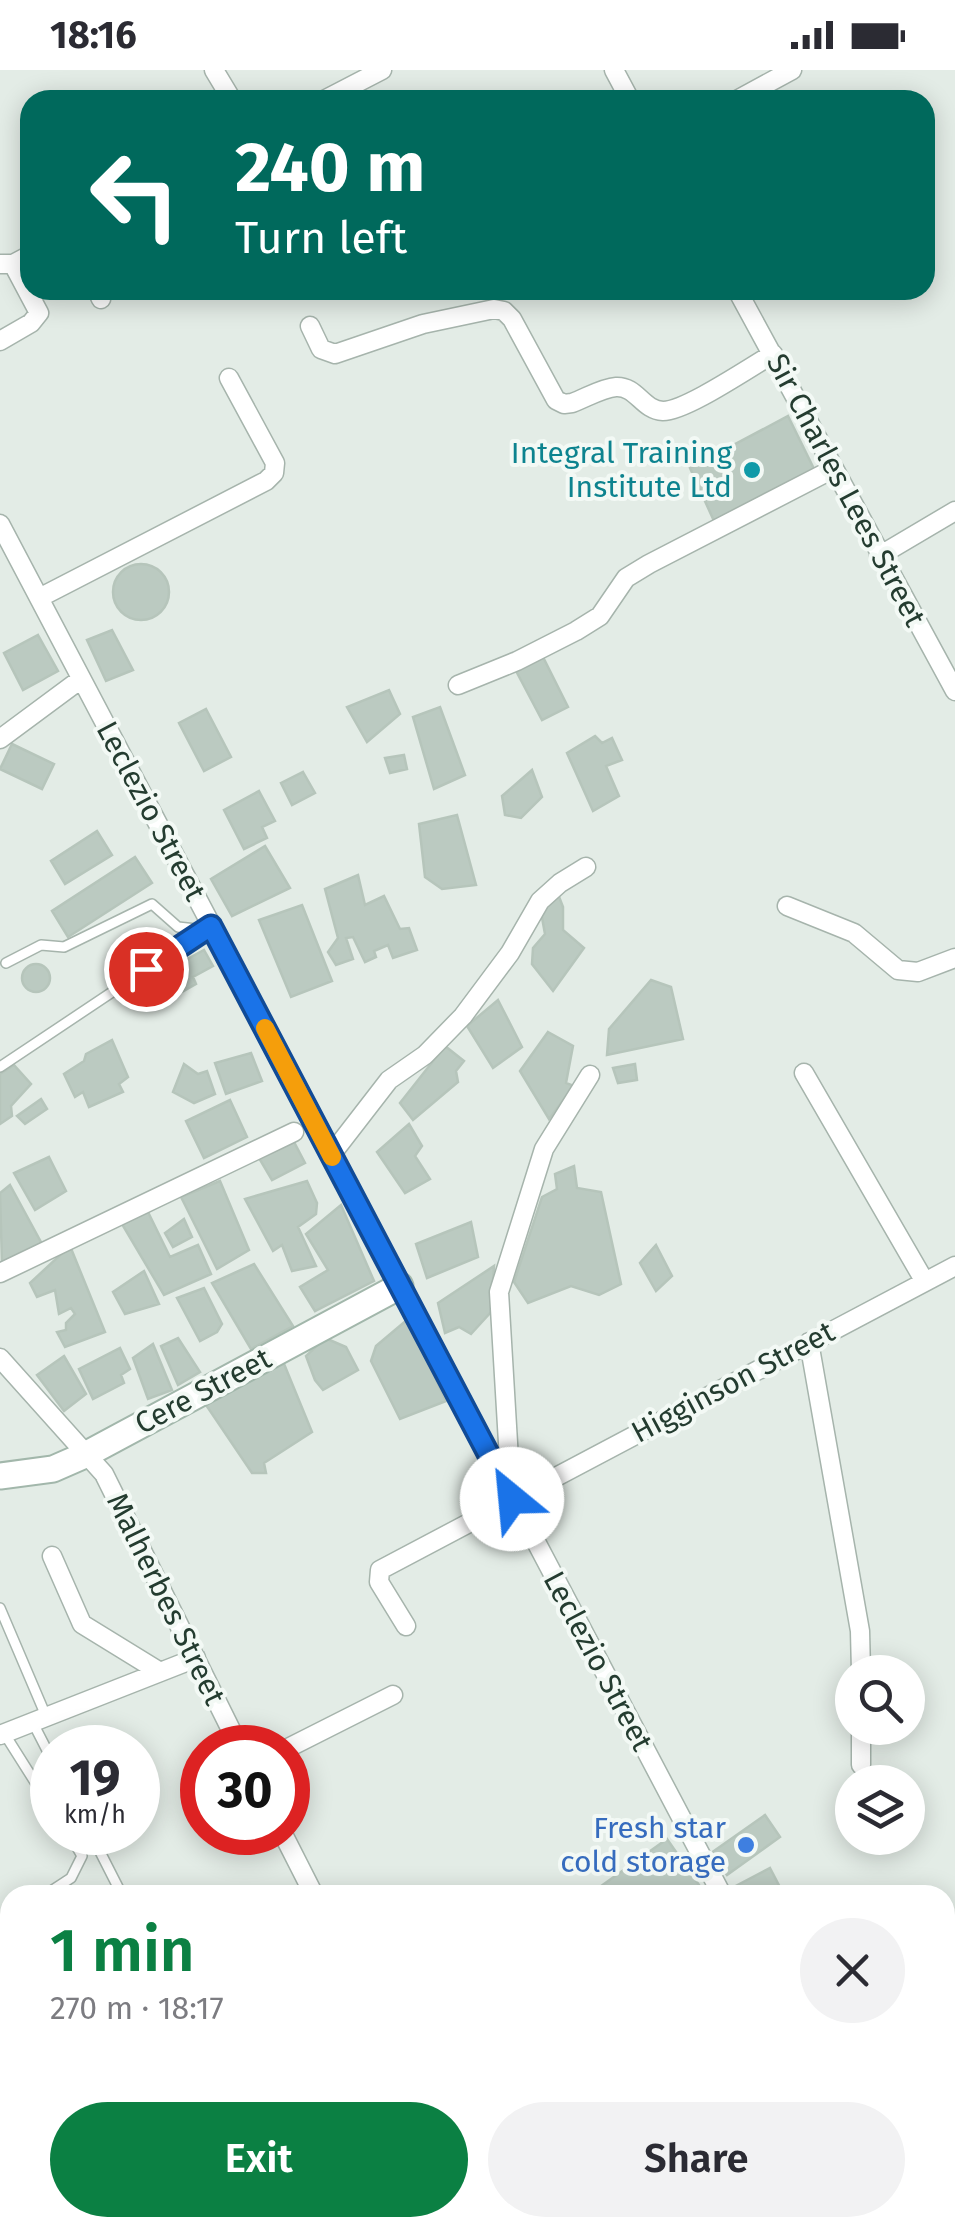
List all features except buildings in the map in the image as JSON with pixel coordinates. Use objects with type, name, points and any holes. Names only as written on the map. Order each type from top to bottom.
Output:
[{"type":"street","points":[[343,90],[382,70]]},
{"type":"street","points":[[755,90],[792,70]]},
{"type":"street","points":[[0,340],[31,324],[39,312],[33,300]]},
{"type":"street","name":"Sir Charles Lees Street","points":[[743,300],[955,691]]},
{"type":"street","points":[[310,326],[322,349],[335,354],[423,324],[494,309],[504,311],[556,400],[572,403],[620,386],[648,407],[663,411],[681,407],[774,354]]},
{"type":"street","points":[[39,598],[274,473],[275,462],[229,378]]},
{"type":"street","points":[[458,685],[576,630],[600,616],[626,578],[833,469]]},
{"type":"street","points":[[879,556],[955,511]]},
{"type":"street","name":"Leclezio Street","points":[[3,536],[717,1885]]},
{"type":"street","points":[[0,739],[82,679]]},
{"type":"street","points":[[331,1155],[390,1080],[426,1055],[463,1016],[510,953],[540,900],[586,867]]},
{"type":"street","points":[[787,906],[840,925],[868,942],[898,970],[918,972],[955,958]]},
{"type":"street","points":[[804,1072],[925,1282]]},
{"type":"street","points":[[512,1499],[500,1292],[544,1150],[590,1075]]},
{"type":"street","points":[[0,1272],[294,1132]]},
{"type":"street","name":"Higginson Street","points":[[406,1626],[379,1582],[380,1570],[955,1266]]},
{"type":"street","name":"Cere Street","points":[[0,1476],[53,1469],[85,1455],[400,1286]]},
{"type":"street","points":[[809,1342],[860,1631],[861,1655]]},
{"type":"street","name":"Malherbes Street","points":[[0,1358],[104,1474],[229,1725]]},
{"type":"street","points":[[52,1556],[82,1624],[160,1672]]},
{"type":"street","points":[[2,1734],[196,1658]]},
{"type":"street","points":[[310,1737],[392,1695]]},
{"type":"street","points":[[861,1745],[861,1765]]},
{"type":"street","points":[[294,1855],[309,1885]]},
{"type":"lane","points":[[6,962],[41,945],[64,947],[152,904],[178,927],[208,928]]},
{"type":"lane","points":[[0,1067],[208,928]]},
{"type":"lane","points":[[0,1608],[41,1725]]},
{"type":"lane","points":[[2,1734],[30,1776]]},
{"type":"lane","points":[[60,1885],[71,1878],[81,1855]]},
{"type":"lane","points":[[102,1855],[117,1885]]},
{"type":"slow traffic","points":[[265,1028],[332,1157]]},
{"type":"place","name":"Integral Training Institute Ltd","points":[[752,470]]},
{"type":"place","name":"Fresh star cold storage","points":[[746,1845]]},
{"type":"route","points":[[146,969],[211,926],[512,1499]]}]
